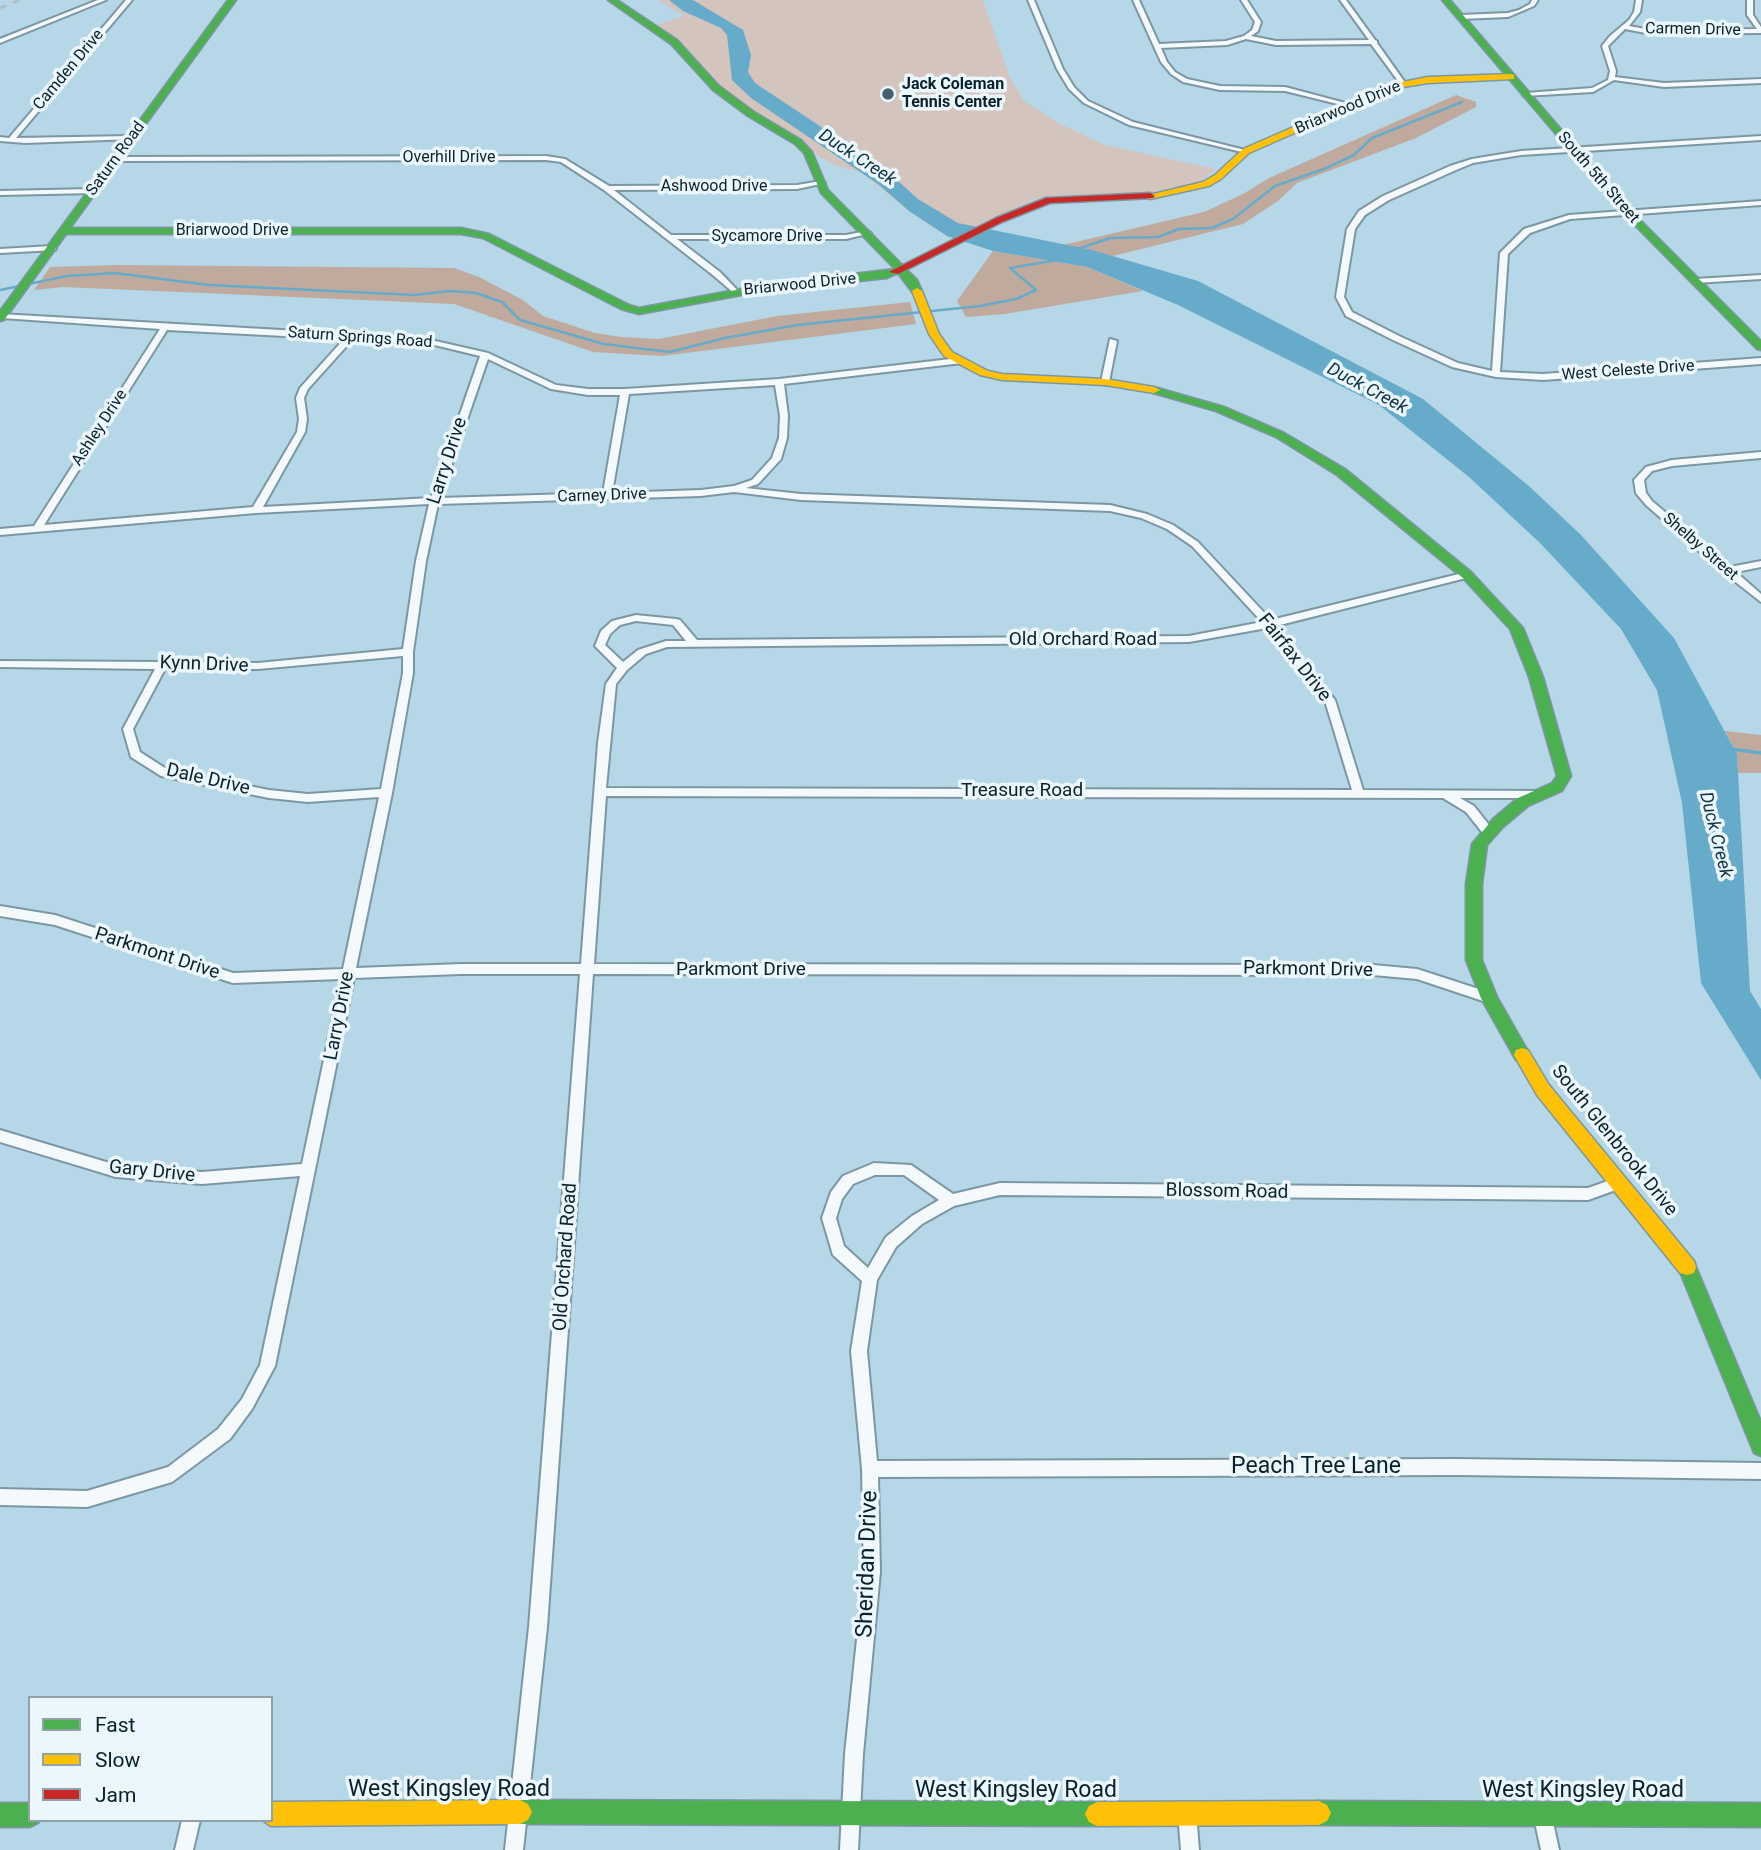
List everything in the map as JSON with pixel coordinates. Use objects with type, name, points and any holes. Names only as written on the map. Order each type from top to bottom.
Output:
[{"type":"street","points":[[0,41],[103,0]]},
{"type":"street","name":"Camden Drive","points":[[10,141],[129,0]]},
{"type":"street","name":"Saturn Road","points":[[6,307],[34,273],[232,0]]},
{"type":"street","name":"South Glenbrook Drive","points":[[612,0],[674,42],[716,88],[751,114],[798,142],[808,152],[821,184],[913,282],[942,346],[959,361],[984,373],[1002,377],[1105,382],[1181,396],[1220,408],[1280,435],[1365,490],[1467,575],[1516,628],[1536,677],[1564,776],[1557,787],[1523,802],[1480,844],[1474,884],[1474,960],[1489,998],[1543,1090],[1691,1272],[1761,1446]]},
{"type":"street","points":[[1031,0],[1060,69],[1071,88],[1086,102],[1131,124],[1246,151]]},
{"type":"street","points":[[1136,0],[1164,62],[1173,73],[1185,81],[1220,88],[1286,89],[1350,105]]},
{"type":"street","points":[[1158,46],[1227,43],[1246,37],[1255,31],[1258,22],[1244,0]]},
{"type":"street","points":[[1343,0],[1403,84]]},
{"type":"street","name":"South 5th Street","points":[[1446,0],[1627,212],[1761,346]]},
{"type":"street","points":[[1461,17],[1508,15],[1532,5],[1535,0]]},
{"type":"street","points":[[1526,95],[1603,87],[1612,78],[1613,71],[1605,46],[1637,12],[1639,0]]},
{"type":"street","points":[[1750,0],[1750,15],[1761,31]]},
{"type":"street","name":"Carmen Drive","points":[[1624,27],[1651,32],[1761,31]]},
{"type":"street","points":[[1246,37],[1276,43],[1375,42]]},
{"type":"street","name":"Briarwood Drive","points":[[64,232],[461,231],[486,236],[625,307],[639,311],[735,292],[876,277],[901,269],[987,226],[1049,200],[1075,197],[1144,197],[1185,191],[1218,177],[1246,151],[1403,84],[1428,80],[1511,77]]},
{"type":"street","points":[[1612,78],[1664,85],[1761,81]]},
{"type":"street","points":[[0,139],[132,138]]},
{"type":"street","name":"West Celeste Drive","points":[[1761,138],[1521,153],[1472,161],[1374,204],[1362,214],[1351,229],[1340,297],[1349,314],[1455,365],[1496,374],[1542,377],[1761,361]]},
{"type":"street","name":"Overhill Drive","points":[[117,159],[563,160],[607,188],[717,274],[735,292]]},
{"type":"street","name":"Ashwood Drive","points":[[607,188],[797,187],[821,184]]},
{"type":"street","points":[[0,193],[92,191]]},
{"type":"street","points":[[1496,374],[1504,253],[1518,238],[1541,225],[1569,217],[1761,203]]},
{"type":"street","name":"Sycamore Drive","points":[[668,237],[846,237],[867,233]]},
{"type":"street","points":[[0,251],[52,248]]},
{"type":"street","points":[[1695,281],[1761,277]]},
{"type":"street","name":"Saturn Springs Road","points":[[6,307],[165,327],[422,340],[485,355],[554,387],[587,392],[625,393],[779,382],[959,361]]},
{"type":"street","name":"Ashley Drive","points":[[37,529],[165,327]]},
{"type":"street","points":[[256,510],[301,432],[303,419],[300,398],[304,388],[351,336]]},
{"type":"street","points":[[1105,382],[1113,341]]},
{"type":"street","name":"Larry Drive","points":[[0,1497],[87,1499],[172,1474],[224,1434],[247,1405],[267,1366],[386,793],[408,673],[408,652],[421,561],[434,502],[485,355]]},
{"type":"street","points":[[734,489],[755,482],[776,459],[783,427],[779,382]]},
{"type":"street","points":[[607,495],[625,393]]},
{"type":"street","name":"Shelby Street","points":[[1761,455],[1672,463],[1650,469],[1639,480],[1641,492],[1649,503],[1761,599]]},
{"type":"street","name":"Carney Drive","points":[[0,532],[256,510],[701,493],[734,489],[801,497],[1110,508],[1144,516],[1170,527],[1195,544]]},
{"type":"street","name":"Fairfax Drive","points":[[1195,544],[1269,624],[1329,700],[1357,792]]},
{"type":"street","points":[[1727,571],[1761,564]]},
{"type":"street","name":"Old Orchard Road","points":[[514,1850],[538,1627],[589,970],[600,792],[611,684],[623,668],[642,652],[666,644],[1189,639],[1269,624],[1467,575]]},
{"type":"street","points":[[623,668],[600,646],[605,634],[616,623],[636,618],[676,622],[693,642]]},
{"type":"street","name":"Kynn Drive","points":[[0,664],[163,663],[269,666],[408,652]]},
{"type":"street","name":"Dale Drive","points":[[163,663],[128,729],[135,754],[148,764],[165,773],[308,799],[386,793]]},
{"type":"street","name":"Treasure Road","points":[[600,792],[1542,794]]},
{"type":"street","points":[[1444,793],[1470,808],[1489,833]]},
{"type":"street","name":"Parkmont Drive","points":[[0,911],[55,920],[233,978],[461,968],[1373,970],[1417,974],[1489,998]]},
{"type":"street","name":"Gary Drive","points":[[0,1136],[116,1171],[202,1178],[309,1169]]},
{"type":"street","points":[[870,1279],[838,1250],[830,1218],[836,1196],[848,1181],[874,1168],[906,1169],[950,1201]]},
{"type":"street","name":"Blossom Road","points":[[870,1279],[891,1242],[917,1220],[950,1201],[1000,1189],[1588,1194],[1619,1183]]},
{"type":"street","name":"Sheridan Drive","points":[[849,1850],[853,1754],[872,1572],[870,1469],[859,1351],[870,1279]]},
{"type":"street","name":"Peach Tree Lane","points":[[870,1469],[1471,1467],[1761,1471]]},
{"type":"street","name":"West Kingsley Road","points":[[273,1814],[518,1812],[850,1815],[1761,1815]]},
{"type":"street","points":[[1187,1813],[1190,1850]]},
{"type":"street","points":[[1542,1813],[1550,1850]]},
{"type":"street","points":[[0,1815],[28,1815]]},
{"type":"street","points":[[184,1850],[191,1822]]},
{"type":"shaded area","points":[[658,0],[983,0],[1010,78],[1024,101],[1060,124],[1105,145],[1216,169],[1201,181],[1179,189],[1147,194],[1062,195],[1036,199],[950,238],[909,211],[862,173],[837,166],[820,157],[796,137],[752,111],[723,89],[688,49],[656,25],[684,16]]},
{"type":"shaded area","points":[[1456,95],[1476,102],[1476,107],[1416,138],[1297,183],[1278,201],[1243,224],[1113,256],[1063,245],[1204,212],[1243,194],[1269,178]]},
{"type":"shaded area","points":[[993,251],[1087,267],[1143,291],[1005,314],[966,317],[957,301]]},
{"type":"shaded area","points":[[118,265],[454,268],[479,277],[523,300],[543,316],[595,333],[621,337],[659,339],[777,316],[910,302],[916,324],[662,356],[593,352],[454,304],[64,287],[34,290],[50,267]]},
{"type":"shaded area","points":[[1725,731],[1761,735],[1761,773],[1738,773],[1737,754]]},
{"type":"water","name":"Duck Creek","points":[[669,0],[693,0],[743,30],[751,55],[748,72],[755,83],[886,170],[918,199],[958,223],[1092,250],[1198,281],[1423,399],[1530,487],[1581,535],[1674,638],[1737,754],[1750,991],[1761,1009],[1761,1080],[1701,983],[1682,803],[1657,690],[1621,629],[1540,543],[1469,477],[1379,405],[1178,305],[1087,267],[993,251],[947,236],[909,211],[878,184],[751,98],[732,80],[727,35],[721,28],[683,11]]},
{"type":"waterway","points":[[1075,250],[1110,238],[1158,237],[1179,229],[1212,228],[1233,219],[1275,186],[1324,169],[1354,155],[1372,138],[1462,102]]},
{"type":"waterway","points":[[0,290],[67,276],[115,273],[209,285],[414,295],[451,291],[476,293],[502,302],[520,320],[604,344],[670,352],[725,338],[797,325],[980,306],[1016,299],[1036,290],[1010,268],[1057,260]]},
{"type":"waterway","points":[[1731,749],[1761,753]]},
{"type":"railway","points":[[0,8],[20,0]]},
{"type":"traffic: fast","points":[[0,318],[232,0]]},
{"type":"traffic: fast","points":[[612,0],[674,42],[716,88],[751,114],[798,142],[808,152],[824,191],[913,282],[917,291]]},
{"type":"traffic: fast","points":[[1446,0],[1627,212],[1761,347]]},
{"type":"traffic: fast","points":[[64,231],[461,231],[486,236],[625,307],[639,311],[763,288],[887,275],[894,272]]},
{"type":"traffic: fast","points":[[1154,390],[1220,409],[1280,435],[1341,472],[1467,575],[1516,628],[1536,677],[1564,776],[1557,787],[1523,802],[1498,823],[1480,844],[1474,884],[1474,960],[1489,998],[1522,1055]]},
{"type":"traffic: fast","points":[[1687,1267],[1761,1446]]},
{"type":"traffic: fast","points":[[520,1812],[1097,1814]]},
{"type":"traffic: fast","points":[[1319,1813],[1761,1815]]},
{"type":"traffic: fast","points":[[0,1815],[28,1815]]},
{"type":"traffic: slow","points":[[1150,196],[1206,184],[1218,177],[1246,151],[1395,86],[1428,80],[1511,77]]},
{"type":"traffic: slow","points":[[917,291],[934,334],[948,354],[984,373],[1002,377],[1105,382],[1154,390]]},
{"type":"traffic: slow","points":[[1522,1055],[1543,1090],[1687,1267]]},
{"type":"traffic: slow","points":[[273,1814],[520,1812]]},
{"type":"traffic: slow","points":[[1097,1814],[1319,1813]]},
{"type":"traffic: jam","points":[[894,272],[999,220],[1049,200],[1150,196]]},
{"type":"place","name":"Jack Coleman Tennis Center","points":[[888,94]]}]
